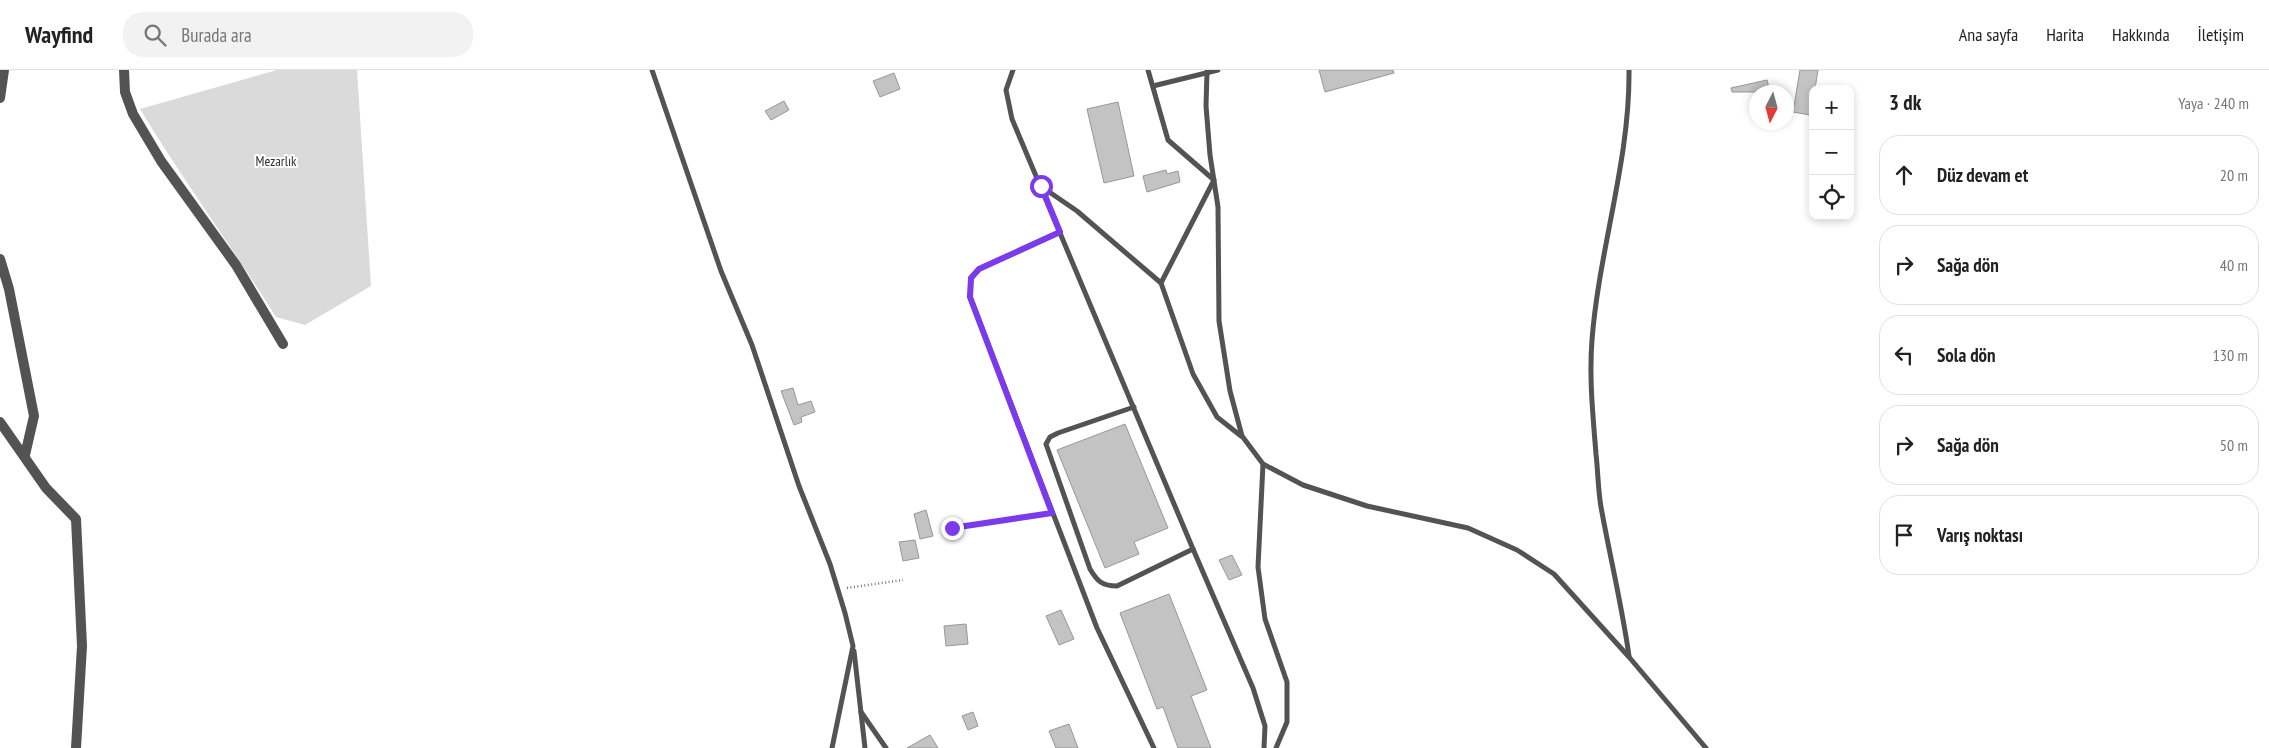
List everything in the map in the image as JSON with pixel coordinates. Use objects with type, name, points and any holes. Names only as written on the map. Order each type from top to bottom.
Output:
[{"type":"street","points":[[0,98],[4,70]]},
{"type":"street","points":[[124,70],[125,92],[133,114],[161,161],[236,265],[283,344]]},
{"type":"street","points":[[1,265],[9,289],[34,416],[25,455]]},
{"type":"street","points":[[0,422],[25,455],[46,488],[76,519],[82,646],[76,748]]},
{"type":"lane","points":[[652,70],[721,271],[752,345],[799,486],[838,589],[853,646],[865,748]]},
{"type":"lane","points":[[1148,70],[1168,140],[1214,180]]},
{"type":"lane","points":[[1153,86],[1218,70]]},
{"type":"lane","points":[[1629,70],[1627,124],[1606,237],[1592,340],[1591,397],[1601,505],[1623,611],[1629,656]]},
{"type":"lane","points":[[1011,71],[1006,90],[1012,119],[1192,549],[1253,688],[1265,726],[1264,748]]},
{"type":"lane","points":[[1207,72],[1206,106],[1218,207],[1219,321],[1230,391],[1242,436]]},
{"type":"lane","points":[[1161,283],[1214,180]]},
{"type":"lane","points":[[1041,186],[1077,211],[1161,283],[1193,374],[1217,417],[1242,436],[1263,464],[1303,484],[1367,506],[1468,528],[1517,550],[1554,574],[1629,656],[1706,748]]},
{"type":"lane","points":[[1060,232],[979,269],[971,278],[970,297],[1097,628],[1154,748]]},
{"type":"lane","points":[[1134,407],[1058,433],[1050,437],[1046,444],[1090,569],[1097,581],[1106,586],[1117,586],[1192,549]]},
{"type":"lane","points":[[1263,464],[1258,566],[1265,619],[1287,682],[1287,722],[1276,748]]},
{"type":"lane","points":[[832,748],[853,646]]},
{"type":"lane","points":[[860,711],[886,748]]},
{"type":"path","points":[[952,528],[1052,513]]},
{"type":"path","points":[[838,589],[903,580]]},
{"type":"green space","name":"Mezarlık","points":[[277,70],[357,70],[371,286],[305,325],[276,317],[140,109]]},
{"type":"building","points":[[1319,70],[1393,70],[1394,73],[1325,92]]},
{"type":"building","points":[[1800,70],[1818,70],[1816,85],[1809,85],[1809,115],[1794,112]]},
{"type":"building","points":[[894,73],[900,89],[880,97],[873,81]]},
{"type":"building","points":[[1767,80],[1768,85],[1749,85],[1749,92],[1732,92],[1731,88]]},
{"type":"building","points":[[784,101],[789,110],[771,120],[765,111]]},
{"type":"building","points":[[1118,102],[1134,176],[1104,183],[1087,109]]},
{"type":"building","points":[[1166,170],[1167,174],[1178,171],[1180,182],[1147,192],[1143,176]]},
{"type":"building","points":[[793,388],[798,405],[811,401],[815,412],[801,417],[802,422],[794,425],[781,391]]},
{"type":"building","points":[[1125,424],[1168,528],[1134,542],[1139,554],[1105,568],[1057,450]]},
{"type":"building","points":[[926,510],[933,536],[920,539],[914,514]]},
{"type":"building","points":[[915,540],[919,558],[903,561],[899,542]]},
{"type":"building","points":[[1232,555],[1242,575],[1229,580],[1219,560]]},
{"type":"building","points":[[1169,594],[1207,690],[1191,696],[1211,748],[1178,748],[1163,707],[1157,709],[1120,613]]},
{"type":"building","points":[[1061,610],[1074,639],[1059,645],[1046,616]]},
{"type":"building","points":[[966,624],[968,644],[946,646],[944,626]]},
{"type":"building","points":[[973,712],[978,726],[968,730],[962,716]]},
{"type":"building","points":[[1069,724],[1078,748],[1056,748],[1049,731]]},
{"type":"building","points":[[930,735],[938,748],[907,748]]},
{"type":"route","points":[[952,528],[1052,513],[970,297],[971,278],[979,269],[1060,232],[1041,186]]}]
